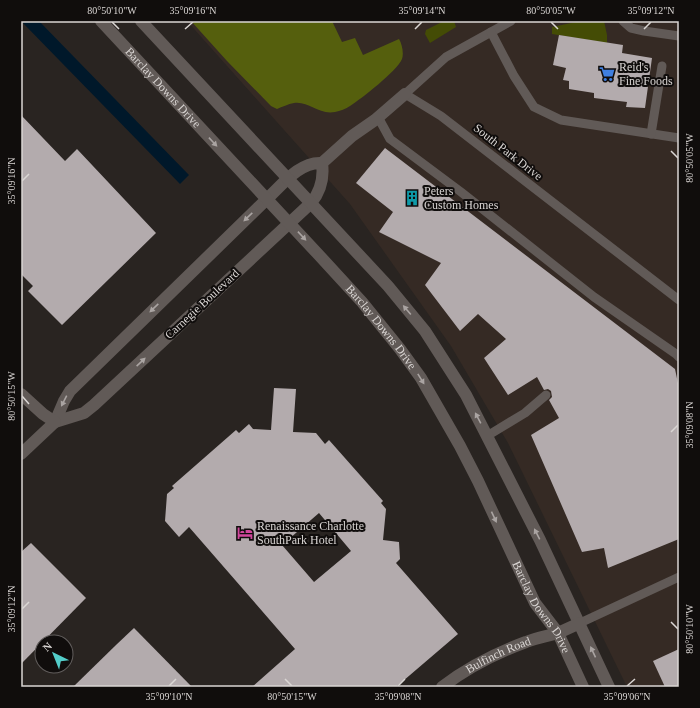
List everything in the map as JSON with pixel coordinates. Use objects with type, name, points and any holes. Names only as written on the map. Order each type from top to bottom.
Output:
[{"type":"street","name":"Barclay Downs Drive","points":[[101,21],[362,302],[421,378],[478,481],[535,603],[558,633],[583,687]]},
{"type":"street","name":"Barclay Downs Drive","points":[[141,21],[388,286],[425,331],[466,395],[534,527],[609,687]]},
{"type":"street","name":"Carnegie Boulevard","points":[[322,163],[355,133],[378,117],[405,94]]},
{"type":"street","name":"Carnegie Boulevard","points":[[21,454],[55,422],[64,401],[74,387],[267,199],[288,179],[308,164],[315,162],[322,163]]},
{"type":"street","name":"Carnegie Boulevard","points":[[55,422],[84,413],[94,405],[311,203],[318,194],[324,177],[322,163]]},
{"type":"street","points":[[21,394],[43,414],[55,422]]},
{"type":"street","name":"Bulfinch Road","points":[[442,687],[474,666],[491,658],[526,642],[558,633],[580,623]]},
{"type":"lane","points":[[405,94],[446,57],[511,21]]},
{"type":"lane","points":[[623,21],[631,28],[679,36]]},
{"type":"lane","points":[[492,32],[514,76],[534,107],[561,120],[679,138]]},
{"type":"lane","points":[[651,134],[662,66]]},
{"type":"lane","name":"South Park Drive","points":[[405,94],[441,116],[679,300]]},
{"type":"lane","points":[[378,117],[390,139],[461,192],[594,297],[604,310],[679,357]]},
{"type":"lane","points":[[487,436],[525,413],[546,395]]},
{"type":"lane","points":[[580,623],[679,577]]},
{"type":"shaded area","points":[[187,21],[679,21],[679,687],[627,687],[508,443],[451,346],[350,204]]},
{"type":"green space","points":[[191,21],[332,21],[342,42],[355,38],[363,55],[399,39],[403,57],[399,64],[386,77],[345,109],[335,112],[324,112],[304,104],[292,103],[277,109],[271,106],[227,61]]},
{"type":"green space","points":[[444,21],[454,21],[456,27],[430,43],[425,34],[426,30]]},
{"type":"green space","points":[[581,21],[604,21],[607,43],[552,34],[552,27]]},
{"type":"water","points":[[21,21],[39,21],[189,175],[180,184]]},
{"type":"building","name":"Reid's Fine Foods","points":[[559,35],[623,45],[622,53],[652,58],[645,108],[626,107],[627,102],[594,98],[594,93],[569,89],[569,81],[563,80],[566,68],[553,65]]},
{"type":"building","points":[[21,115],[65,161],[77,149],[156,233],[62,325],[28,291],[33,286],[21,274]]},
{"type":"building","points":[[385,148],[675,369],[679,388],[679,539],[608,568],[604,548],[582,552],[531,435],[559,418],[549,400],[552,397],[551,391],[548,389],[544,390],[537,377],[508,395],[484,358],[506,339],[478,314],[460,331],[425,285],[441,263],[379,232],[393,212],[356,183]]},
{"type":"building","name":"Renaissance Charlotte SouthPark Hotel","points":[[274,388],[296,389],[293,432],[316,433],[325,444],[329,440],[383,501],[381,503],[386,509],[383,540],[399,542],[400,559],[396,563],[458,634],[396,687],[252,687],[295,649],[189,527],[179,537],[165,521],[167,494],[174,488],[172,486],[236,430],[239,433],[249,424],[253,429],[271,430]],"holes":[[[319,513],[351,551],[314,582],[282,545]]]},
{"type":"building","points":[[31,543],[86,598],[51,634],[34,634],[34,651],[21,664],[21,552]]},
{"type":"building","points":[[134,628],[192,687],[73,687],[116,645]]},
{"type":"building","points":[[679,649],[679,687],[665,687],[653,661]]},
{"type":"place","name":"Reid's Fine Foods","points":[[607,74]]},
{"type":"place","name":"Peters Custom Homes","points":[[412,198]]},
{"type":"place","name":"Renaissance Charlotte SouthPark Hotel","points":[[245,533]]}]
